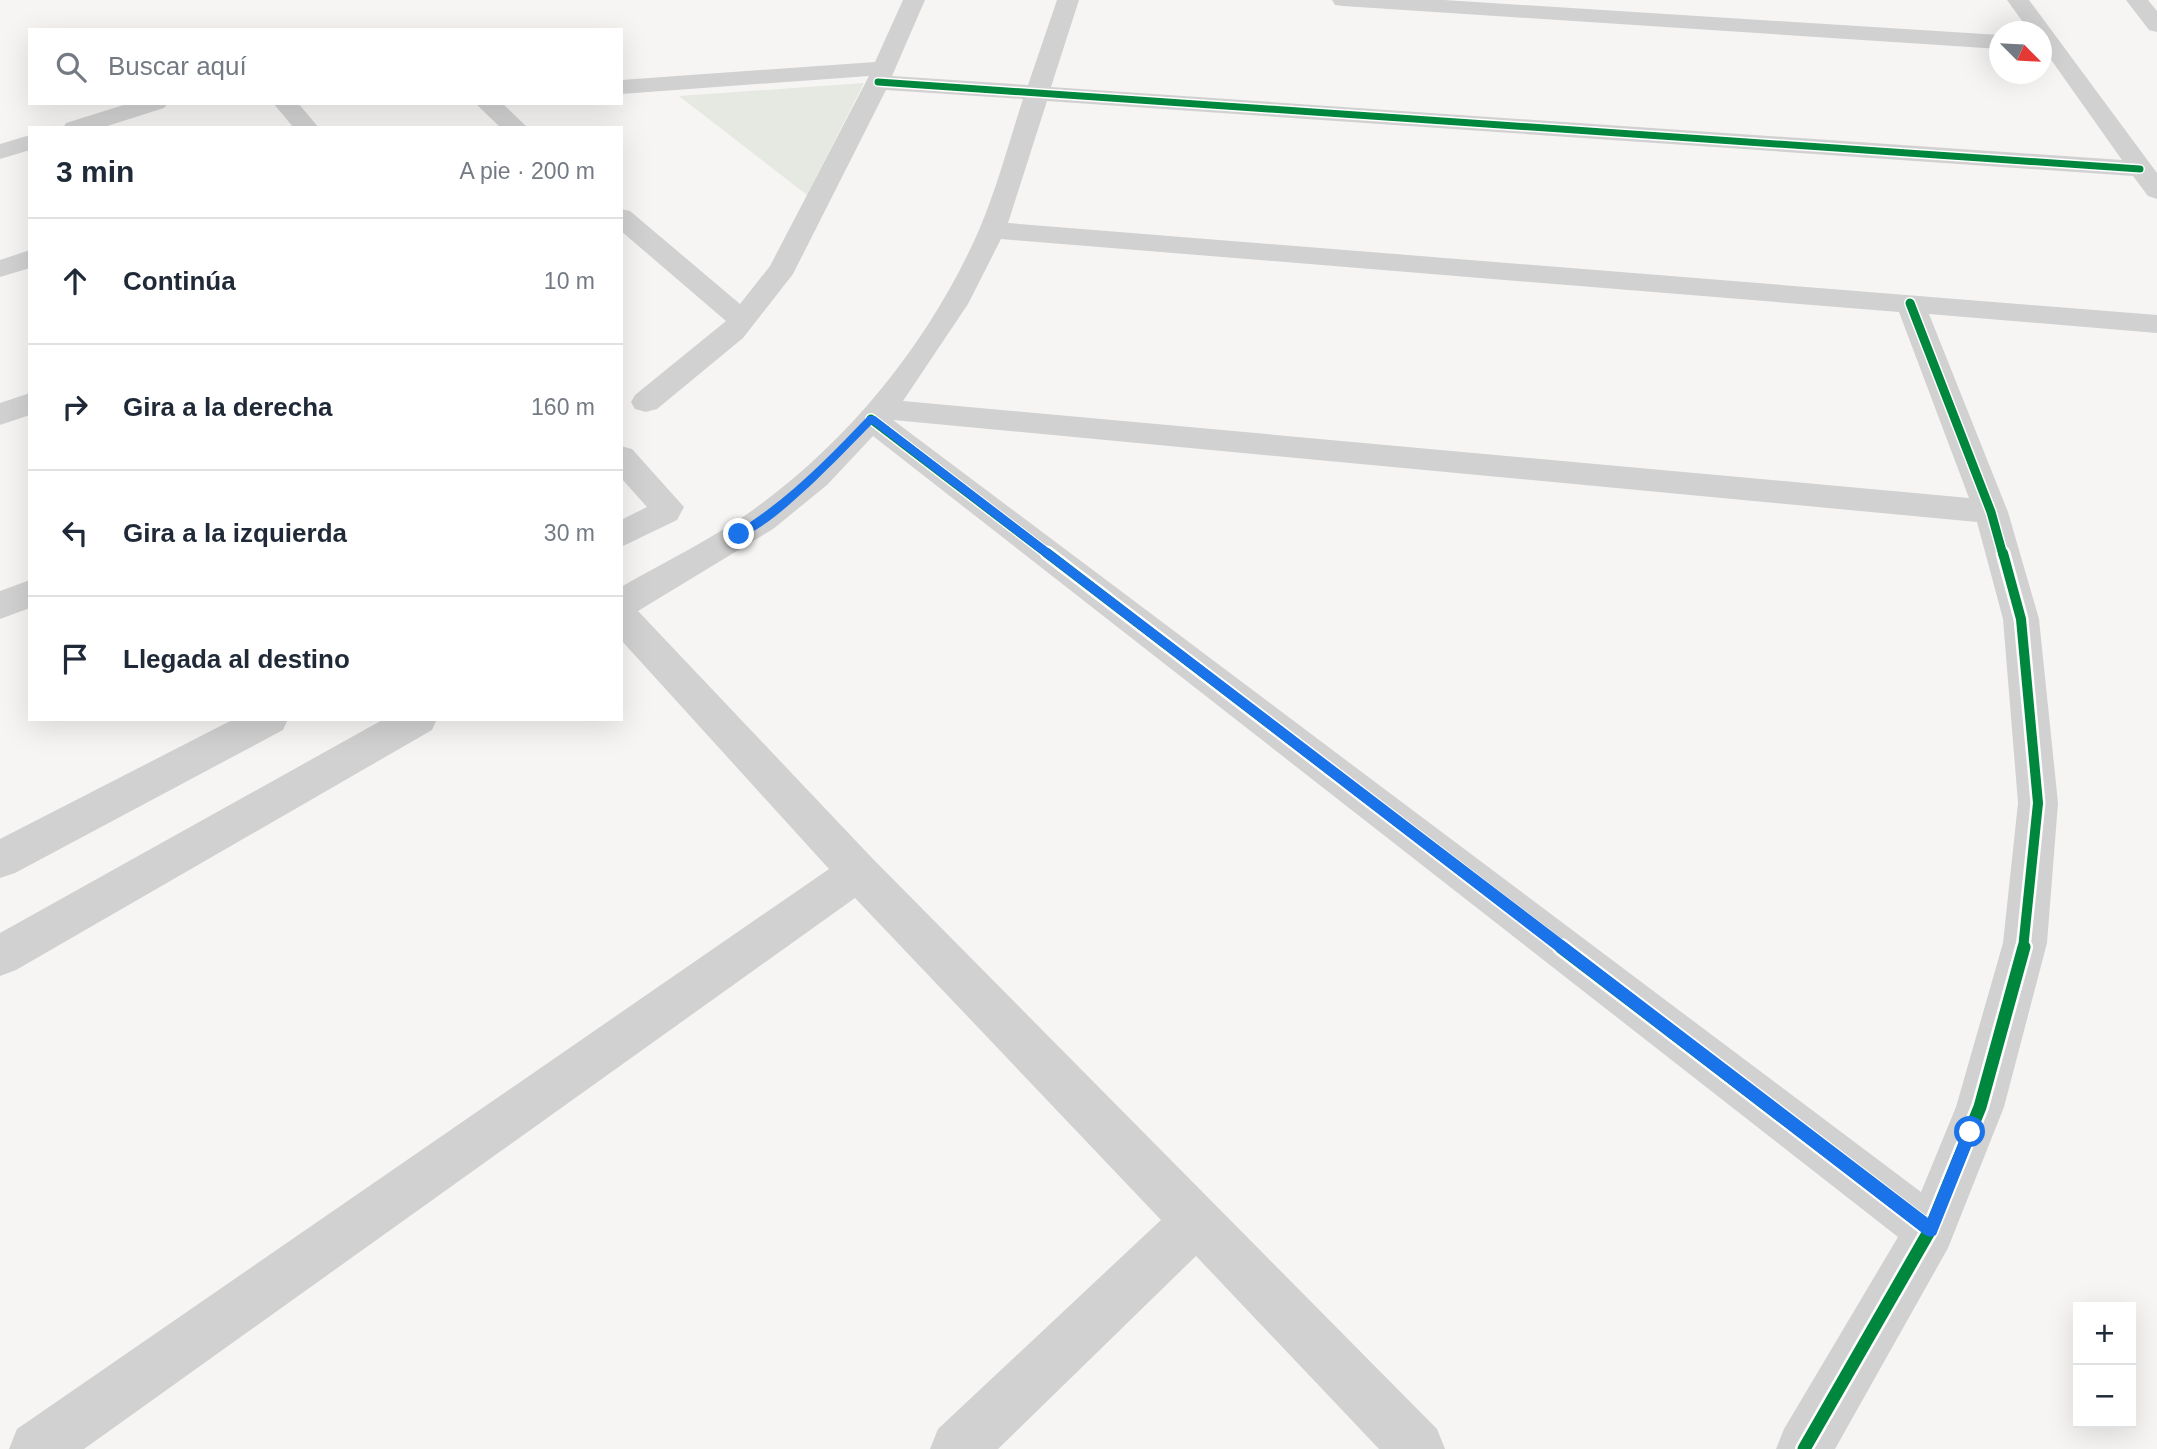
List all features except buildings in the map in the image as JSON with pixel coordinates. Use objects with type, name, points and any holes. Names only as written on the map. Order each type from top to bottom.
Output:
[{"type":"street","points":[[646,402],[722,342],[743,321],[783,268],[881,75],[914,0]]},
{"type":"street","points":[[623,603],[761,521],[815,477],[876,414],[954,304],[992,230],[1068,0]]},
{"type":"street","points":[[1343,0],[1989,41]]},
{"type":"street","points":[[2018,0],[2032,21]]},
{"type":"street","points":[[2130,0],[2147,13]]},
{"type":"street","points":[[2052,49],[2157,191]]},
{"type":"street","points":[[623,87],[881,75],[1038,93],[2140,169]]},
{"type":"street","points":[[81,126],[150,105]]},
{"type":"street","points":[[287,105],[305,126]]},
{"type":"street","points":[[489,105],[514,126]]},
{"type":"street","points":[[0,152],[28,143]]},
{"type":"street","points":[[623,219],[743,321]]},
{"type":"street","points":[[992,230],[2157,324]]},
{"type":"street","points":[[0,268],[28,259]]},
{"type":"street","points":[[1804,1449],[1930,1230],[1980,1107],[2025,943],[2038,803],[2021,619],[1991,512],[1910,303]]},
{"type":"street","points":[[0,415],[28,404]]},
{"type":"street","points":[[876,414],[1991,512]]},
{"type":"street","points":[[876,414],[1930,1230]]},
{"type":"street","points":[[623,459],[667,507],[665,512],[623,533]]},
{"type":"street","points":[[0,606],[28,594]]},
{"type":"street","points":[[623,618],[858,872],[1416,1449]]},
{"type":"street","points":[[0,860],[265,721]]},
{"type":"street","points":[[0,956],[414,721]]},
{"type":"street","points":[[37,1449],[858,872]]},
{"type":"street","points":[[958,1449],[1197,1220]]},
{"type":"shaded area","points":[[864,83],[807,195],[679,96]]},
{"type":"cycle path","points":[[878,82],[2140,169]]},
{"type":"cycle path","points":[[1804,1449],[1930,1230],[1980,1107],[2025,943],[2038,803],[2021,619],[1991,512],[1910,303]]},
{"type":"cycle path","points":[[871,419],[1930,1230]]},
{"type":"route","points":[[739,534],[761,521],[815,477],[871,419],[1930,1230],[1970,1132]]}]
